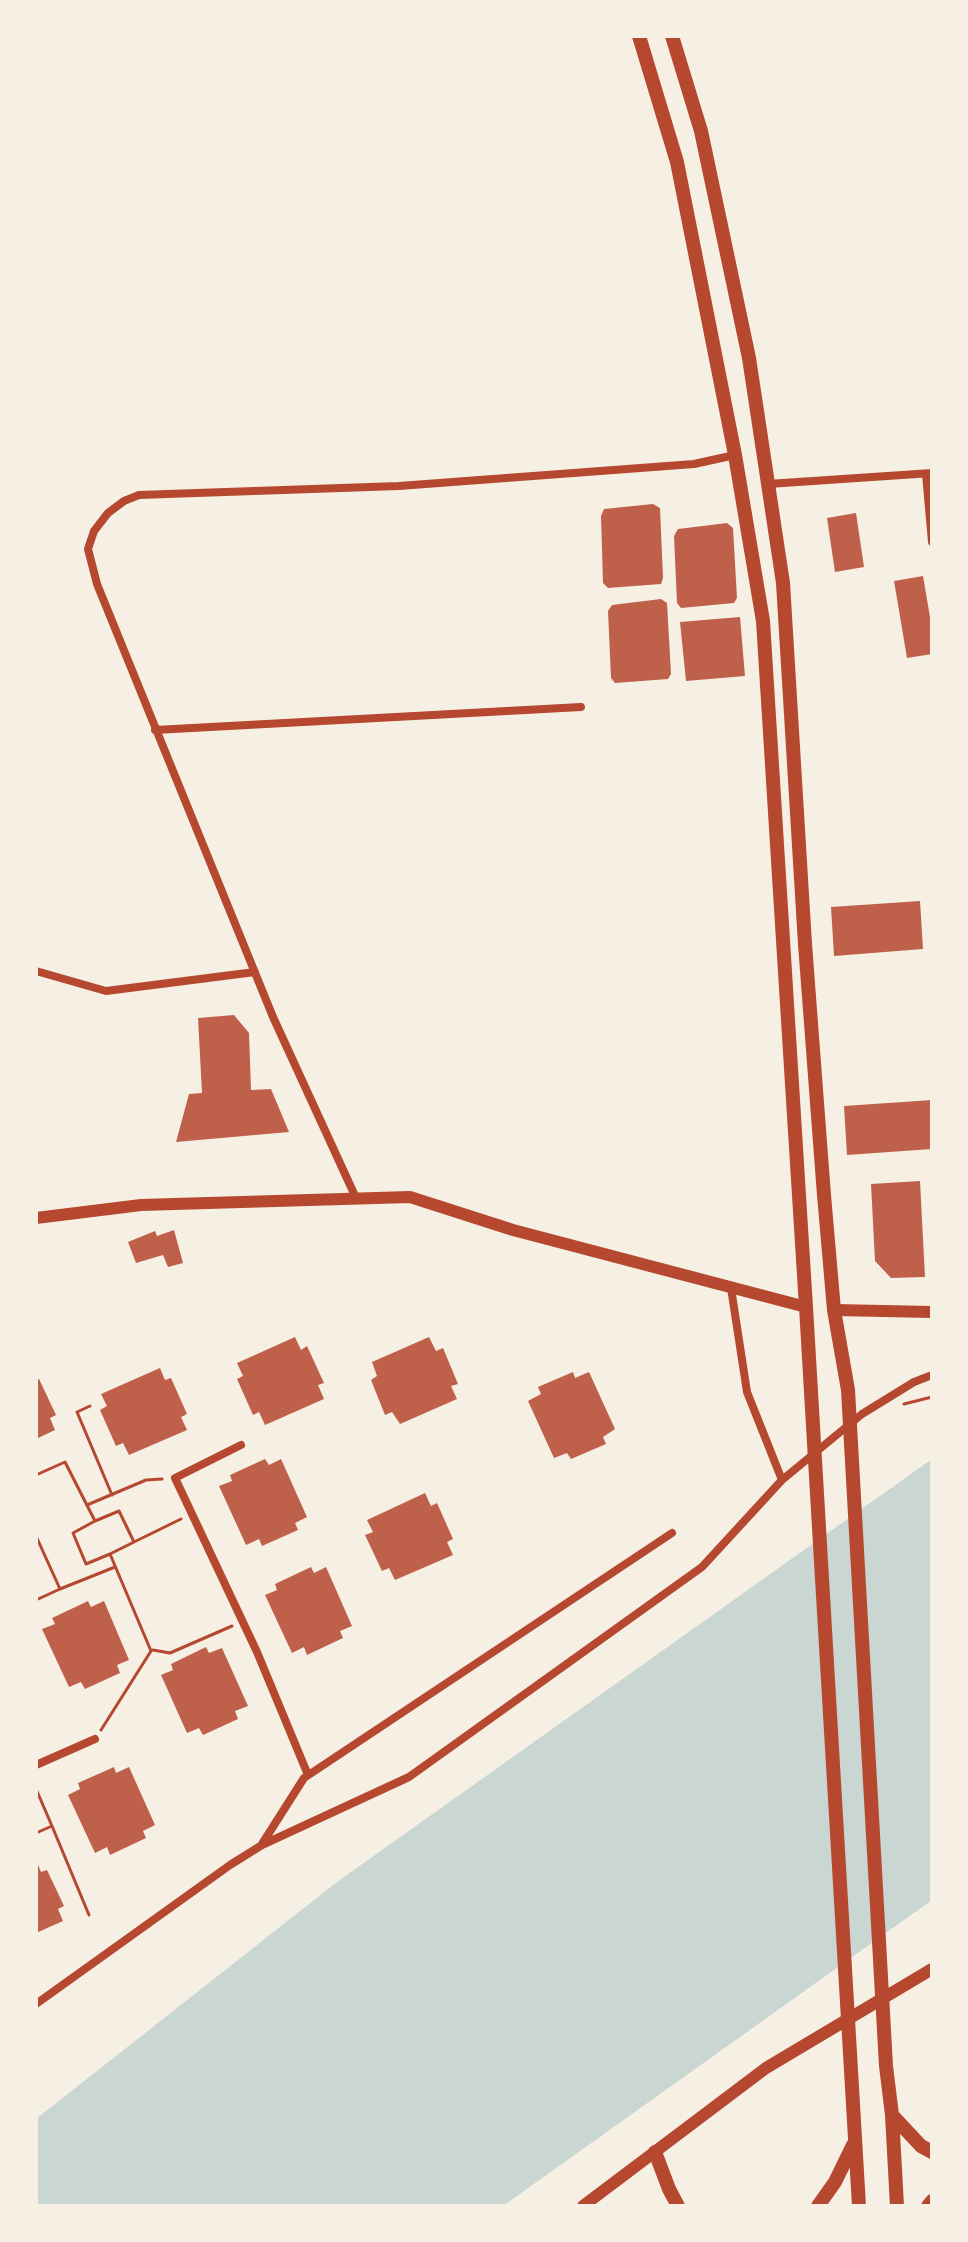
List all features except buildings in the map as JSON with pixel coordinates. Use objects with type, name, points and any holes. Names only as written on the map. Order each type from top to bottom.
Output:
[{"type":"main road","points":[[639,36],[677,162],[735,455],[763,621],[859,2206]]},
{"type":"main road","points":[[672,36],[701,131],[749,358],[784,598],[805,944],[834,1310],[848,1390],[886,2066],[897,2206]]},
{"type":"main road","points":[[892,2115],[921,2146],[932,2152]]},
{"type":"main road","points":[[818,2206],[835,2182],[855,2141]]},
{"type":"main road","points":[[655,2152],[678,2206]]},
{"type":"street","points":[[356,1198],[255,972],[97,584],[88,549],[94,531],[108,513],[139,495],[399,486],[678,466],[735,455]]},
{"type":"street","points":[[768,484],[929,474],[932,542]]},
{"type":"street","points":[[155,730],[581,707]]},
{"type":"street","points":[[36,971],[106,991],[255,972]]},
{"type":"street","points":[[36,1218],[141,1205],[410,1197],[513,1230],[806,1307]]},
{"type":"street","points":[[731,1288],[747,1392],[782,1480]]},
{"type":"street","points":[[834,1310],[932,1312]]},
{"type":"street","points":[[36,2004],[262,1845],[409,1777],[702,1567],[782,1480],[862,1414],[914,1382],[932,1375]]},
{"type":"street","points":[[241,1445],[175,1478],[308,1775]]},
{"type":"street","points":[[262,1845],[308,1775],[672,1533]]},
{"type":"street","points":[[36,1765],[95,1739]]},
{"type":"street","points":[[583,2206],[766,2068],[932,1969]]},
{"type":"path","points":[[90,1406],[77,1412],[112,1495]]},
{"type":"path","points":[[36,1475],[65,1462],[95,1521]]},
{"type":"path","points":[[87,1505],[146,1480],[175,1478]]},
{"type":"path","points":[[134,1542],[119,1511],[73,1533],[86,1564],[110,1554],[192,1514]]},
{"type":"path","points":[[36,1536],[60,1589]]},
{"type":"path","points":[[110,1554],[151,1650]]},
{"type":"path","points":[[36,1600],[115,1567]]},
{"type":"path","points":[[151,1650],[170,1653],[242,1622]]},
{"type":"path","points":[[95,1739],[151,1650]]},
{"type":"path","points":[[36,1789],[89,1915]]},
{"type":"path","points":[[36,1833],[52,1826]]},
{"type":"shaded area","points":[[932,1459],[932,1900],[503,2206],[36,2206],[36,2119],[337,1882]]}]
